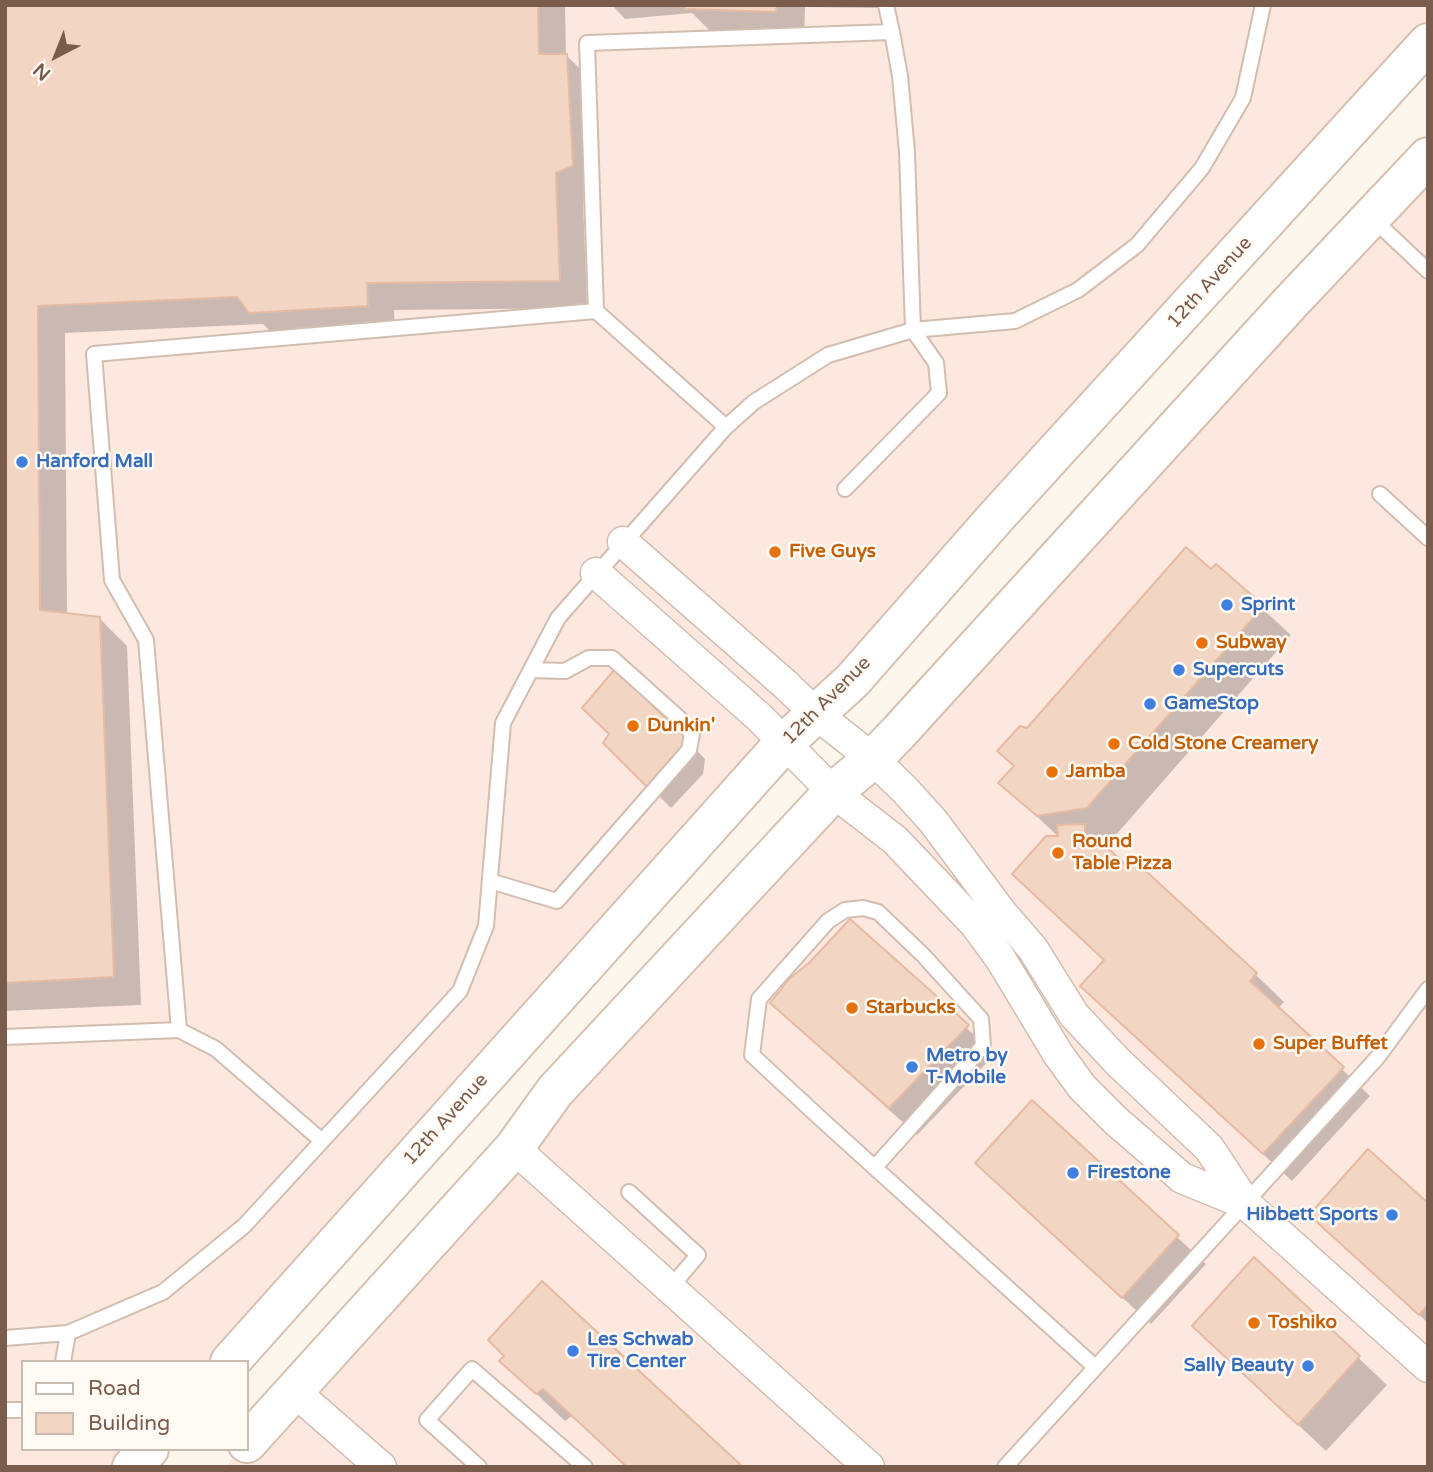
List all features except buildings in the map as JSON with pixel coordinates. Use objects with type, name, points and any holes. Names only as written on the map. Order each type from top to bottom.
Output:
[{"type":"main road","name":"12th Avenue","points":[[232,1360],[784,743],[852,681],[997,516],[1428,43]]},
{"type":"main road","points":[[248,1442],[514,1148],[555,1091],[833,792],[873,759],[1428,157]]},
{"type":"main road","points":[[132,1467],[147,1451]]},
{"type":"main road","points":[[225,1467],[239,1451]]},
{"type":"street","points":[[623,542],[816,714],[873,759],[905,790],[933,821],[1001,912],[1033,949],[1074,1015],[1118,1062],[1209,1148],[1246,1204],[1428,1367]]},
{"type":"street","points":[[596,573],[759,717],[833,792],[895,840],[975,924],[1000,957],[1058,1054],[1082,1087],[1182,1178],[1246,1204]]},
{"type":"street","points":[[514,1148],[869,1467]]},
{"type":"street","points":[[293,1391],[381,1467]]},
{"type":"lane","points":[[845,489],[939,393],[936,363],[913,330],[907,152],[900,76],[886,5]]},
{"type":"lane","points":[[5,1338],[68,1333],[163,1292],[244,1226],[460,991],[486,926],[503,723],[558,618],[726,427],[754,402],[828,355],[913,330],[1016,321],[1079,290],[1138,245],[1202,168],[1243,98],[1263,5]]},
{"type":"lane","points":[[726,427],[596,311],[587,43],[892,32]]},
{"type":"lane","points":[[1370,217],[1428,271]]},
{"type":"lane","points":[[179,1030],[146,640],[112,580],[94,354],[596,311]]},
{"type":"lane","points":[[1380,494],[1428,538]]},
{"type":"lane","points":[[491,881],[556,901],[690,750],[692,734],[680,719],[612,658],[589,658],[565,671],[531,670]]},
{"type":"lane","points":[[875,1167],[983,1046],[982,1019],[923,955],[878,912],[863,908],[845,910],[828,921],[758,999],[752,1055],[875,1167],[1095,1367]]},
{"type":"lane","points":[[1005,1467],[1377,1058],[1428,989]]},
{"type":"lane","points":[[5,1037],[179,1030],[216,1049],[322,1141]]},
{"type":"lane","points":[[629,1192],[698,1255],[671,1287]]},
{"type":"lane","points":[[63,1360],[68,1333]]},
{"type":"lane","points":[[479,1467],[427,1420],[472,1369],[585,1467]]},
{"type":"shaded area","points":[[5,5],[1428,5],[1428,43],[232,1360],[21,1360],[21,1451],[147,1451],[132,1467],[5,1467]]},
{"type":"shaded area","points":[[1428,157],[1428,1467],[225,1467],[239,1451],[248,1451],[248,1441]]},
{"type":"place","name":"Hanford Mall","points":[[22,462]]},
{"type":"place","name":"Five Guys","points":[[775,552]]},
{"type":"place","name":"Sprint","points":[[1227,605]]},
{"type":"place","name":"Subway","points":[[1202,643]]},
{"type":"place","name":"Supercuts","points":[[1179,670]]},
{"type":"place","name":"GameStop","points":[[1150,704]]},
{"type":"place","name":"Dunkin'","points":[[633,726]]},
{"type":"place","name":"Cold Stone Creamery","points":[[1114,744]]},
{"type":"place","name":"Jamba","points":[[1052,772]]},
{"type":"place","name":"Round Table Pizza","points":[[1058,853]]},
{"type":"place","name":"Starbucks","points":[[852,1008]]},
{"type":"place","name":"Super Buffet","points":[[1259,1044]]},
{"type":"place","name":"Metro by T-Mobile","points":[[912,1067]]},
{"type":"place","name":"Firestone","points":[[1073,1173]]},
{"type":"place","name":"Hibbett Sports","points":[[1392,1215]]},
{"type":"place","name":"Toshiko","points":[[1254,1323]]},
{"type":"place","name":"Les Schwab Tire Center","points":[[573,1351]]},
{"type":"place","name":"Sally Beauty","points":[[1308,1366]]}]
